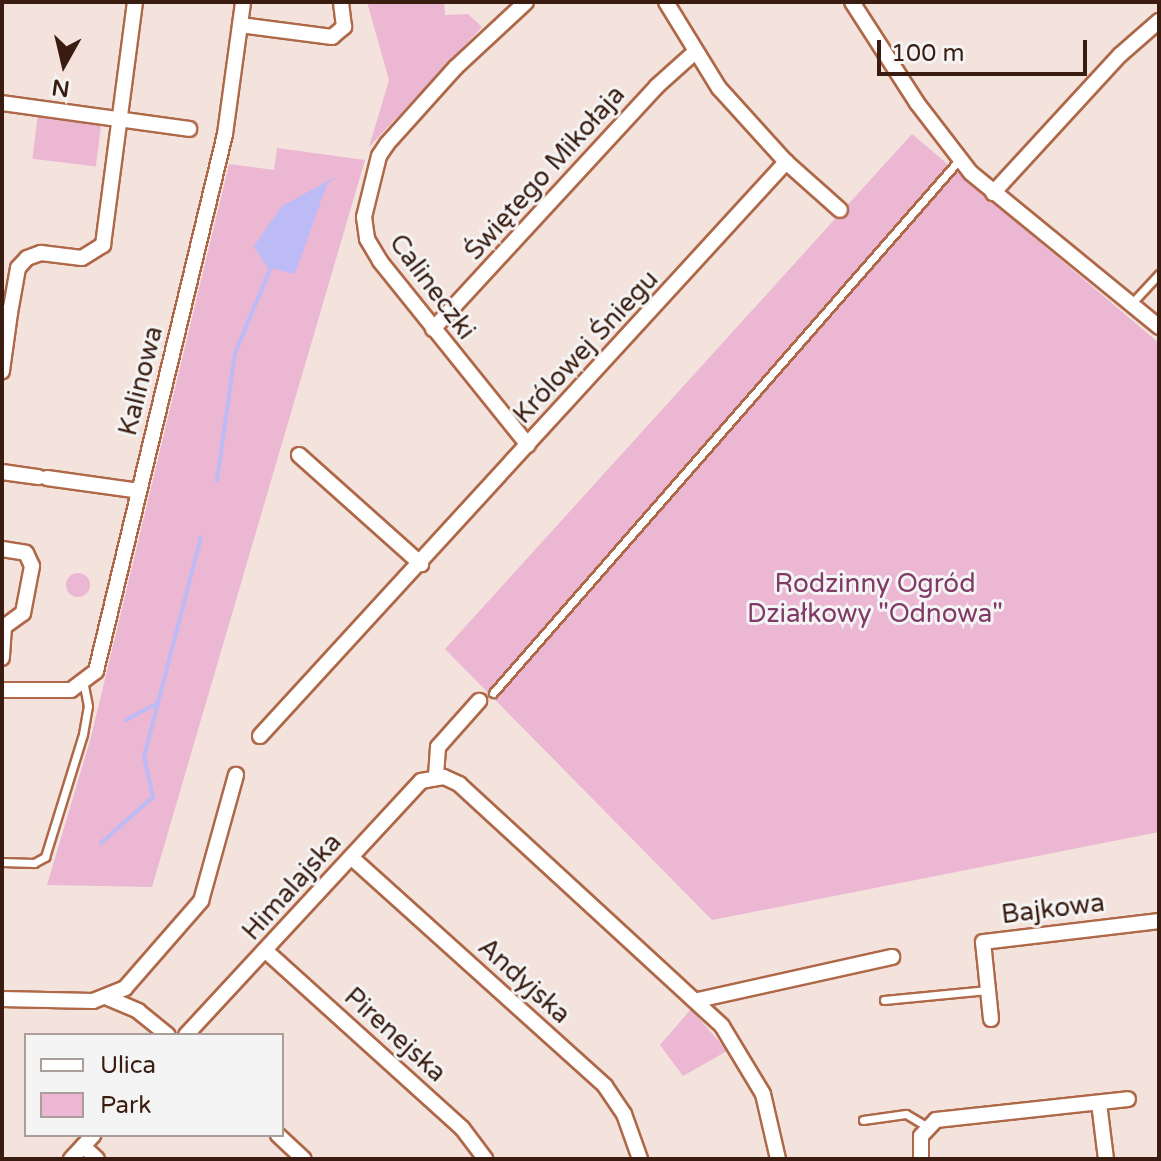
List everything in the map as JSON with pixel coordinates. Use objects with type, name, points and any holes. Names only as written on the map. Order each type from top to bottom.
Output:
[{"type":"street","points":[[2,371],[6,312],[18,268],[27,258],[41,253],[82,258],[103,245],[135,2]]},
{"type":"street","name":"Kalinowa","points":[[84,685],[98,664],[225,134],[243,2]]},
{"type":"street","points":[[240,25],[332,37],[340,34],[346,20],[341,2]]},
{"type":"street","name":"Calineczki","points":[[526,2],[397,131],[379,156],[369,189],[367,239],[433,329],[528,445]]},
{"type":"street","points":[[666,2],[695,52],[786,162],[840,210]]},
{"type":"street","points":[[860,5],[960,159],[993,193],[1159,327]]},
{"type":"street","points":[[993,193],[1120,55],[1159,21]]},
{"type":"street","name":"Świętego Mikołaja","points":[[433,329],[657,86],[695,52]]},
{"type":"street","points":[[2,103],[189,129]]},
{"type":"street","name":"Królowej Śniegu","points":[[260,736],[421,564],[786,162]]},
{"type":"street","points":[[299,455],[421,564]]},
{"type":"street","points":[[2,472],[139,491]]},
{"type":"street","points":[[2,549],[26,553],[32,566],[23,613],[3,625],[2,658]]},
{"type":"street","points":[[2,690],[71,690],[84,685]]},
{"type":"street","points":[[479,701],[438,747],[436,776],[459,784],[698,1000],[750,1067],[769,1114],[778,1159]]},
{"type":"street","points":[[108,998],[125,988],[201,901],[236,775]]},
{"type":"street","name":"Himalajska","points":[[188,1033],[421,781],[436,776]]},
{"type":"street","name":"Andyjska","points":[[351,857],[605,1086],[624,1114],[640,1159]]},
{"type":"street","name":"Bajkowa","points":[[991,1019],[983,942],[1159,921]]},
{"type":"street","name":"Pirenejska","points":[[266,951],[462,1128],[485,1159]]},
{"type":"street","points":[[698,1000],[892,957]]},
{"type":"street","points":[[2,999],[108,998],[129,1006],[165,1033]]},
{"type":"street","points":[[921,1159],[921,1136],[926,1126],[954,1117],[1128,1099]]},
{"type":"street","points":[[1099,1103],[1106,1159]]},
{"type":"street","points":[[280,1137],[304,1159]]},
{"type":"street","points":[[71,1159],[88,1141],[97,1159]]},
{"type":"lane","points":[[493,693],[960,159]]},
{"type":"lane","points":[[1131,304],[1159,274]]},
{"type":"lane","points":[[2,862],[34,863],[45,857],[83,734],[88,706],[84,685]]},
{"type":"lane","points":[[884,1000],[988,990]]},
{"type":"lane","points":[[863,1120],[906,1114],[926,1126]]},
{"type":"green space","points":[[367,2],[444,2],[445,15],[468,14],[482,27],[369,147],[389,80]]},
{"type":"green space","points":[[38,113],[102,121],[96,166],[32,159]]},
{"type":"green space","name":"Rodzinny Ogród Działkowy \"Odnowa\"","points":[[912,134],[1159,343],[1159,832],[712,920],[445,649]]},
{"type":"green space","points":[[277,148],[365,160],[152,887],[47,885],[91,737],[229,164],[274,170]]},
{"type":"green space","points":[[78,573],[87,576],[90,585],[87,594],[78,597],[69,594],[66,585],[69,576]]},
{"type":"green space","points":[[691,1009],[727,1051],[683,1076],[660,1045]]},
{"type":"water","points":[[337,176],[327,184],[295,274],[267,267],[254,246],[282,206]]},
{"type":"waterway","points":[[217,480],[235,353],[271,267]]},
{"type":"waterway","points":[[101,843],[153,797],[144,757],[201,537]]},
{"type":"waterway","points":[[126,720],[158,703]]}]
